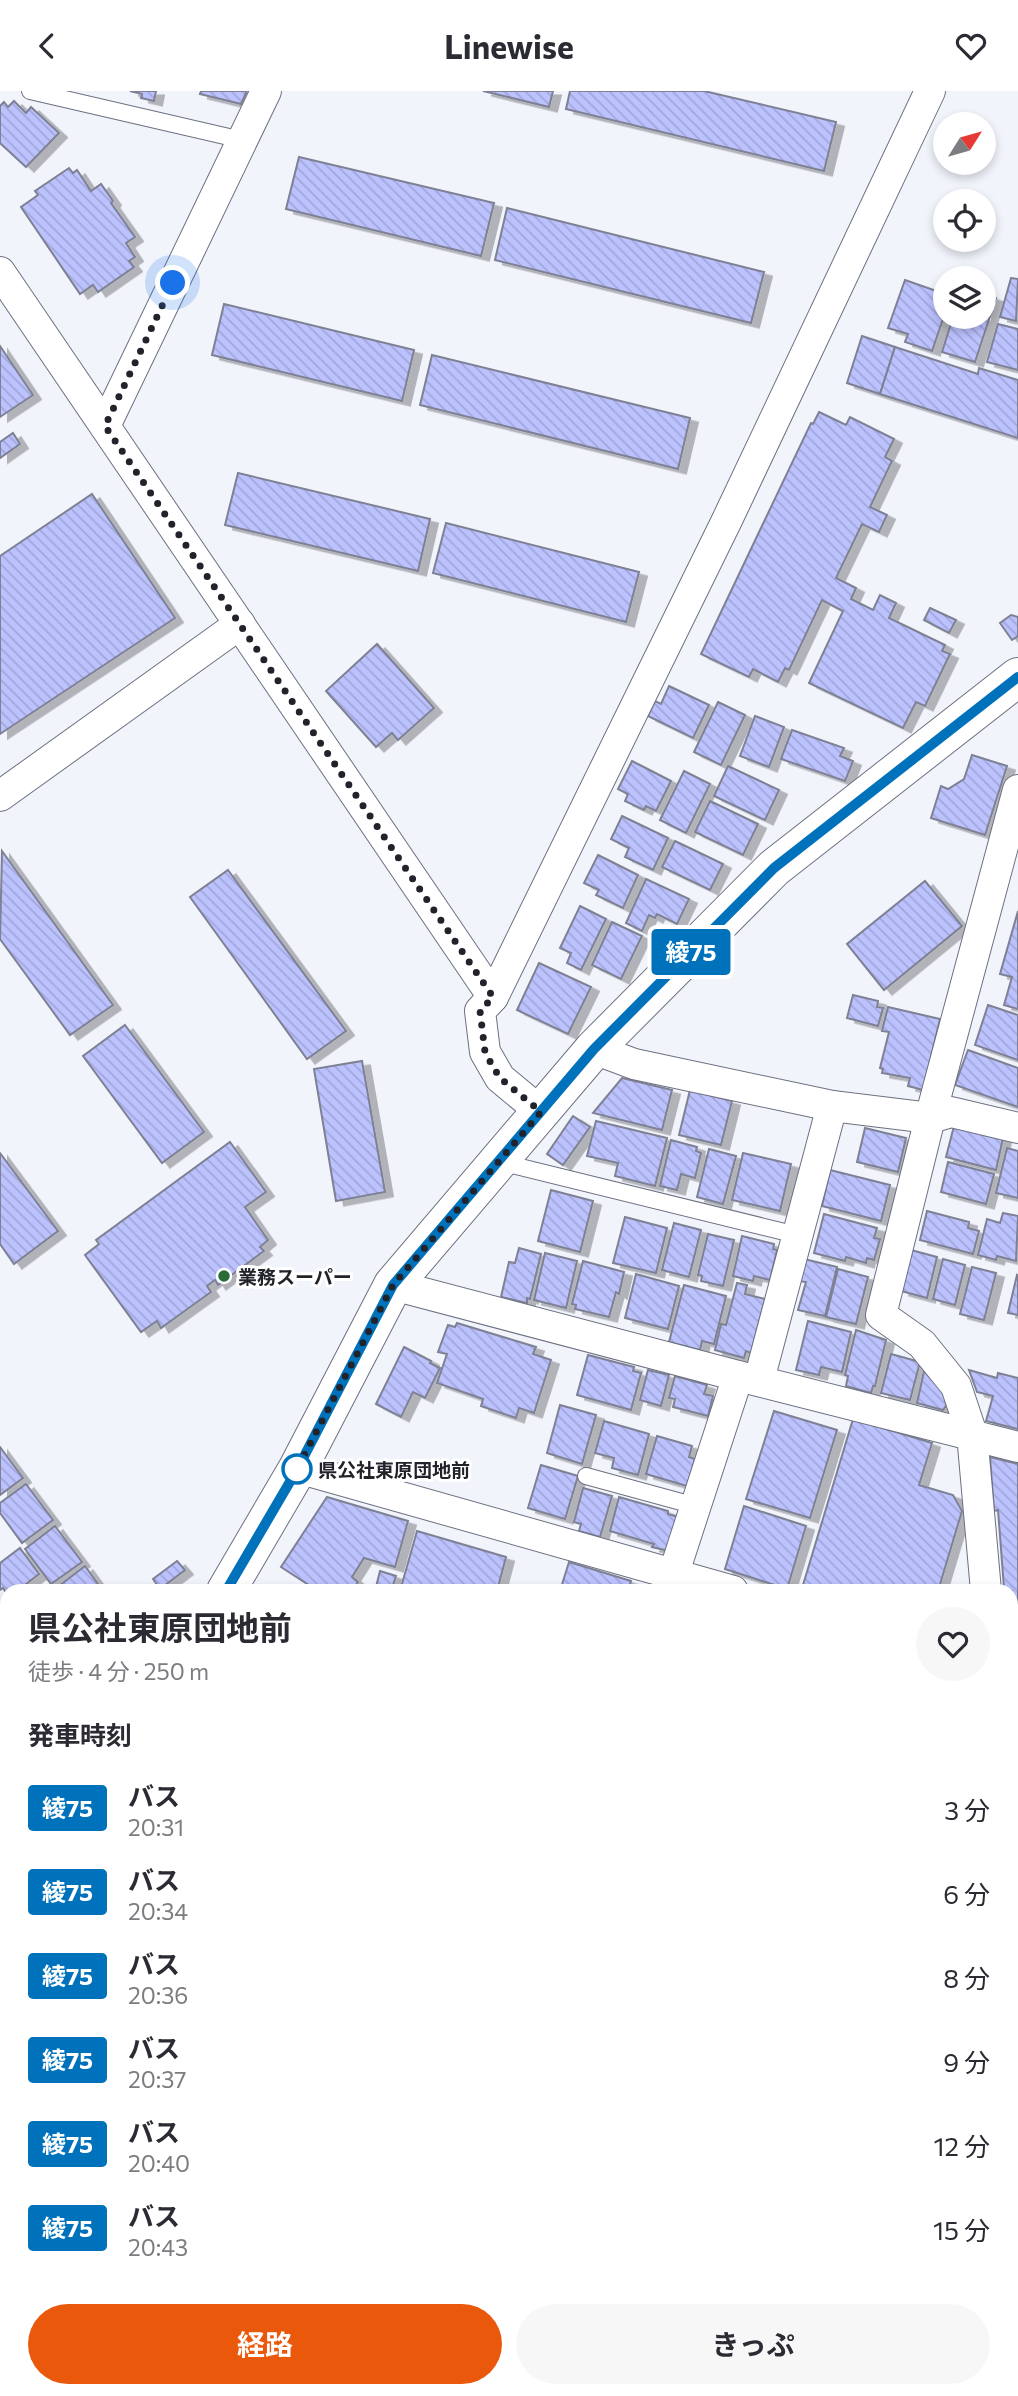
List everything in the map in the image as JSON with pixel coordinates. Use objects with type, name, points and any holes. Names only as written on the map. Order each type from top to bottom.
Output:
[{"type":"street","points":[[105,426],[266,91]]},
{"type":"street","points":[[541,1112],[500,1078],[485,1052],[480,1011],[493,997],[733,507],[930,91]]},
{"type":"street","points":[[0,272],[493,997]]},
{"type":"street","points":[[0,796],[240,624]]},
{"type":"street","points":[[230,1584],[298,1468],[393,1285],[594,1049],[774,868],[1018,677]]},
{"type":"street","points":[[985,1584],[972,1434],[956,1386],[922,1344],[881,1315],[930,1118],[1018,789]]},
{"type":"street","points":[[594,1049],[634,1064],[832,1106],[930,1118],[951,1112],[1018,1128]]},
{"type":"street","points":[[298,1468],[671,1582],[696,1506],[748,1378],[797,1235],[832,1106]]},
{"type":"street","points":[[393,1285],[1018,1447]]},
{"type":"lane","points":[[30,91],[242,141]]},
{"type":"lane","points":[[497,1161],[797,1235]]},
{"type":"lane","points":[[586,1476],[696,1506]]},
{"type":"building","points":[[130,91],[156,91],[154,101],[141,98],[142,94]]},
{"type":"building","points":[[201,91],[247,91],[241,104],[200,94]]},
{"type":"building","points":[[483,91],[553,91],[549,107]]},
{"type":"building","points":[[570,91],[704,91],[836,122],[824,171],[566,109]]},
{"type":"building","points":[[14,101],[26,113],[31,107],[59,133],[26,167],[0,143],[0,106],[4,102],[8,107]]},
{"type":"building","points":[[299,157],[494,203],[481,256],[286,209]]},
{"type":"building","points":[[69,168],[73,173],[77,170],[91,191],[101,184],[135,237],[126,243],[135,257],[129,261],[134,267],[98,292],[93,285],[80,294],[21,207],[38,195],[35,191]]},
{"type":"building","points":[[507,208],[764,272],[751,323],[495,260]]},
{"type":"building","points":[[1011,278],[1018,279],[1016,321],[1000,317]]},
{"type":"building","points":[[905,280],[933,290],[933,329],[940,329],[932,351],[905,342],[908,334],[888,328]]},
{"type":"building","points":[[224,304],[414,350],[402,401],[212,355]]},
{"type":"building","points":[[998,324],[1018,329],[1018,370],[987,362]]},
{"type":"building","points":[[949,329],[986,329],[975,362],[942,352]]},
{"type":"building","points":[[862,336],[895,347],[880,394],[847,383]]},
{"type":"building","points":[[0,346],[33,395],[0,417]]},
{"type":"building","points":[[895,347],[978,374],[979,368],[1018,380],[1018,438],[880,394]]},
{"type":"building","points":[[432,355],[690,418],[678,469],[420,405]]},
{"type":"building","points":[[819,412],[846,425],[850,417],[894,439],[885,457],[892,461],[870,507],[887,515],[879,532],[862,524],[836,578],[856,588],[851,599],[873,610],[880,595],[896,603],[889,618],[945,645],[942,651],[950,654],[925,706],[916,702],[903,728],[809,683],[843,611],[822,600],[789,670],[785,668],[778,682],[753,669],[749,677],[701,654],[811,423],[813,424]]},
{"type":"building","points":[[13,433],[20,444],[0,458],[0,442]]},
{"type":"building","points":[[238,473],[430,519],[418,571],[225,525]]},
{"type":"building","points":[[92,494],[175,618],[0,734],[0,556]]},
{"type":"building","points":[[446,523],[639,572],[626,622],[433,573]]},
{"type":"building","points":[[930,608],[956,620],[949,633],[924,620]]},
{"type":"building","points":[[1011,615],[1018,617],[1018,636],[1012,640],[1000,623]]},
{"type":"building","points":[[377,644],[434,708],[398,740],[392,733],[376,747],[326,691]]},
{"type":"building","points":[[669,686],[709,705],[693,738],[648,716],[655,701],[661,704]]},
{"type":"building","points":[[718,702],[745,715],[721,765],[694,752]]},
{"type":"building","points":[[755,716],[784,727],[769,767],[740,756]]},
{"type":"building","points":[[792,730],[844,748],[840,756],[853,761],[845,781],[781,759]]},
{"type":"building","points":[[972,755],[1007,766],[985,835],[931,818],[941,786],[948,789],[964,779]]},
{"type":"building","points":[[632,761],[671,781],[656,811],[646,806],[644,810],[625,801],[628,794],[618,789]]},
{"type":"building","points":[[728,766],[779,790],[765,820],[714,796]]},
{"type":"building","points":[[684,771],[710,784],[686,833],[660,820]]},
{"type":"building","points":[[710,801],[758,824],[743,855],[695,832]]},
{"type":"building","points":[[622,816],[668,838],[653,870],[625,857],[629,848],[611,839]]},
{"type":"building","points":[[675,841],[723,864],[710,890],[662,867]]},
{"type":"building","points":[[2,851],[113,1005],[70,1035],[0,939]]},
{"type":"building","points":[[598,855],[638,875],[623,908],[596,895],[599,890],[584,883]]},
{"type":"building","points":[[228,870],[346,1031],[307,1059],[190,897]]},
{"type":"building","points":[[646,879],[689,899],[677,924],[657,914],[655,918],[649,915],[642,931],[626,923]]},
{"type":"building","points":[[925,881],[962,926],[884,990],[847,944]]},
{"type":"building","points":[[580,906],[606,919],[581,970],[567,963],[571,953],[560,948]]},
{"type":"building","points":[[1018,911],[1018,1009],[1004,1005],[1012,977],[1000,974]]},
{"type":"building","points":[[612,922],[642,936],[621,979],[592,965]]},
{"type":"building","points":[[539,963],[591,987],[568,1034],[517,1010]]},
{"type":"building","points":[[853,995],[878,1001],[877,1007],[883,1008],[878,1026],[847,1018]]},
{"type":"building","points":[[988,1005],[1018,1015],[1018,1060],[975,1045]]},
{"type":"building","points":[[888,1007],[940,1019],[923,1090],[908,1086],[910,1078],[882,1073],[883,1069],[880,1068],[889,1032],[882,1031]]},
{"type":"building","points":[[125,1025],[204,1132],[162,1163],[83,1056]]},
{"type":"building","points":[[968,1050],[1018,1068],[1018,1107],[955,1085]]},
{"type":"building","points":[[362,1061],[385,1192],[336,1201],[314,1069]]},
{"type":"building","points":[[622,1078],[672,1090],[662,1130],[593,1113]]},
{"type":"building","points":[[690,1090],[732,1101],[721,1145],[679,1135]]},
{"type":"building","points":[[573,1116],[590,1127],[563,1165],[547,1154]]},
{"type":"building","points":[[596,1121],[667,1138],[655,1186],[615,1176],[618,1163],[587,1156]]},
{"type":"building","points":[[954,1126],[1003,1138],[996,1170],[946,1157]]},
{"type":"building","points":[[865,1128],[906,1138],[898,1172],[857,1162]]},
{"type":"building","points":[[671,1140],[697,1147],[696,1151],[701,1153],[695,1178],[681,1174],[677,1190],[660,1186]]},
{"type":"building","points":[[230,1142],[266,1192],[245,1207],[268,1240],[260,1247],[264,1251],[218,1285],[215,1280],[207,1286],[211,1292],[161,1328],[157,1321],[141,1332],[85,1255],[99,1244],[96,1240]]},
{"type":"building","points":[[1007,1148],[1018,1151],[1018,1198],[996,1193]]},
{"type":"building","points":[[709,1149],[736,1156],[723,1204],[697,1197]]},
{"type":"building","points":[[0,1153],[58,1231],[14,1264],[0,1244]]},
{"type":"building","points":[[743,1153],[791,1164],[780,1211],[732,1200]]},
{"type":"building","points":[[948,1162],[994,1174],[986,1204],[941,1192]]},
{"type":"building","points":[[830,1170],[890,1185],[881,1221],[822,1206]]},
{"type":"building","points":[[551,1190],[593,1201],[580,1252],[538,1241]]},
{"type":"building","points":[[927,1211],[969,1222],[968,1228],[979,1231],[973,1254],[920,1240]]},
{"type":"building","points":[[1003,1213],[1018,1216],[1016,1261],[997,1256],[996,1260],[978,1255],[987,1219],[1000,1223]]},
{"type":"building","points":[[824,1214],[877,1228],[874,1238],[880,1239],[874,1260],[867,1258],[866,1263],[846,1257],[845,1261],[814,1253]]},
{"type":"building","points":[[625,1217],[667,1228],[656,1273],[613,1263]]},
{"type":"building","points":[[674,1223],[701,1230],[689,1277],[662,1270]]},
{"type":"building","points":[[708,1234],[734,1240],[723,1286],[701,1281],[702,1276],[698,1275]]},
{"type":"building","points":[[742,1236],[774,1244],[773,1249],[777,1250],[770,1280],[754,1276],[753,1281],[733,1276]]},
{"type":"building","points":[[519,1248],[541,1254],[527,1303],[501,1297],[509,1262],[515,1263]]},
{"type":"building","points":[[911,1250],[937,1257],[927,1298],[901,1291]]},
{"type":"building","points":[[545,1253],[577,1261],[566,1308],[534,1300]]},
{"type":"building","points":[[804,1259],[837,1267],[825,1316],[798,1310],[806,1282],[798,1281]]},
{"type":"building","points":[[943,1259],[965,1265],[955,1305],[933,1299]]},
{"type":"building","points":[[583,1261],[624,1272],[619,1294],[616,1292],[609,1317],[575,1309],[576,1305],[572,1304]]},
{"type":"building","points":[[972,1267],[996,1273],[984,1320],[960,1314]]},
{"type":"building","points":[[838,1269],[868,1277],[856,1324],[826,1317]]},
{"type":"building","points":[[636,1274],[679,1286],[668,1329],[625,1318]]},
{"type":"building","points":[[1018,1276],[1018,1315],[1008,1313]]},
{"type":"building","points":[[737,1283],[747,1285],[745,1294],[765,1299],[751,1353],[746,1351],[744,1358],[715,1350],[721,1324],[726,1325]]},
{"type":"building","points":[[684,1285],[726,1296],[714,1344],[702,1341],[700,1350],[669,1342]]},
{"type":"building","points":[[808,1321],[851,1332],[842,1372],[821,1367],[819,1375],[796,1370]]},
{"type":"building","points":[[457,1323],[536,1347],[533,1354],[551,1360],[534,1413],[519,1408],[516,1418],[481,1406],[483,1399],[437,1383],[447,1354],[438,1352],[448,1325],[455,1327]]},
{"type":"building","points":[[856,1330],[886,1340],[871,1393],[846,1386],[848,1376],[845,1375]]},
{"type":"building","points":[[404,1347],[440,1368],[425,1398],[413,1392],[401,1417],[376,1404]]},
{"type":"building","points":[[891,1354],[920,1362],[910,1400],[881,1393]]},
{"type":"building","points":[[588,1355],[634,1367],[633,1371],[641,1373],[631,1410],[577,1395]]},
{"type":"building","points":[[925,1367],[950,1400],[943,1410],[917,1403]]},
{"type":"building","points":[[648,1370],[669,1375],[661,1406],[640,1400]]},
{"type":"building","points":[[969,1370],[997,1378],[998,1373],[1018,1378],[1018,1429],[986,1421],[993,1396],[977,1392]]},
{"type":"building","points":[[675,1376],[707,1385],[704,1394],[713,1396],[708,1416],[673,1407],[675,1399],[669,1398]]},
{"type":"building","points":[[560,1405],[596,1415],[582,1464],[547,1453]]},
{"type":"building","points":[[774,1411],[837,1430],[810,1518],[746,1499]]},
{"type":"building","points":[[853,1419],[932,1443],[919,1485],[953,1495],[962,1511],[940,1584],[803,1584]]},
{"type":"building","points":[[604,1421],[649,1434],[638,1475],[612,1468],[614,1458],[595,1453]]},
{"type":"building","points":[[657,1436],[692,1446],[689,1457],[695,1459],[687,1486],[646,1474]]},
{"type":"building","points":[[0,1447],[23,1478],[0,1495]]},
{"type":"building","points":[[990,1457],[1018,1464],[1018,1584],[1004,1584],[998,1510],[994,1511]]},
{"type":"building","points":[[541,1465],[578,1476],[565,1519],[528,1508]]},
{"type":"building","points":[[26,1484],[53,1520],[22,1543],[0,1513],[0,1503]]},
{"type":"building","points":[[583,1488],[612,1496],[600,1537],[579,1531],[581,1524],[574,1522]]},
{"type":"building","points":[[327,1497],[408,1521],[395,1567],[364,1558],[352,1577],[358,1582],[357,1584],[307,1584],[281,1567]]},
{"type":"building","points":[[619,1497],[668,1511],[668,1514],[678,1517],[669,1551],[610,1531]]},
{"type":"building","points":[[744,1506],[806,1526],[789,1584],[772,1584],[725,1569]]},
{"type":"building","points":[[55,1526],[82,1562],[51,1584],[25,1549]]},
{"type":"building","points":[[417,1531],[506,1557],[499,1584],[402,1584]]},
{"type":"building","points":[[20,1548],[39,1574],[26,1584],[0,1584],[0,1563]]},
{"type":"building","points":[[177,1561],[185,1570],[167,1584],[156,1584],[153,1579]]},
{"type":"building","points":[[569,1562],[631,1581],[630,1584],[562,1584]]},
{"type":"building","points":[[85,1566],[98,1584],[62,1584]]},
{"type":"building","points":[[380,1571],[396,1576],[393,1584],[377,1584]]},
{"type":"bus line","name":"綾75","points":[[230,1584],[298,1468],[393,1285],[594,1049],[774,868],[1018,677]]},
{"type":"place","name":"業務スーパー","points":[[224,1276]]},
{"type":"place","name":"県公社東原団地前","points":[[297,1469]]},
{"type":"route","points":[[173,283],[105,426],[493,997],[480,1011],[485,1052],[500,1078],[541,1112],[393,1285],[297,1469]]}]
